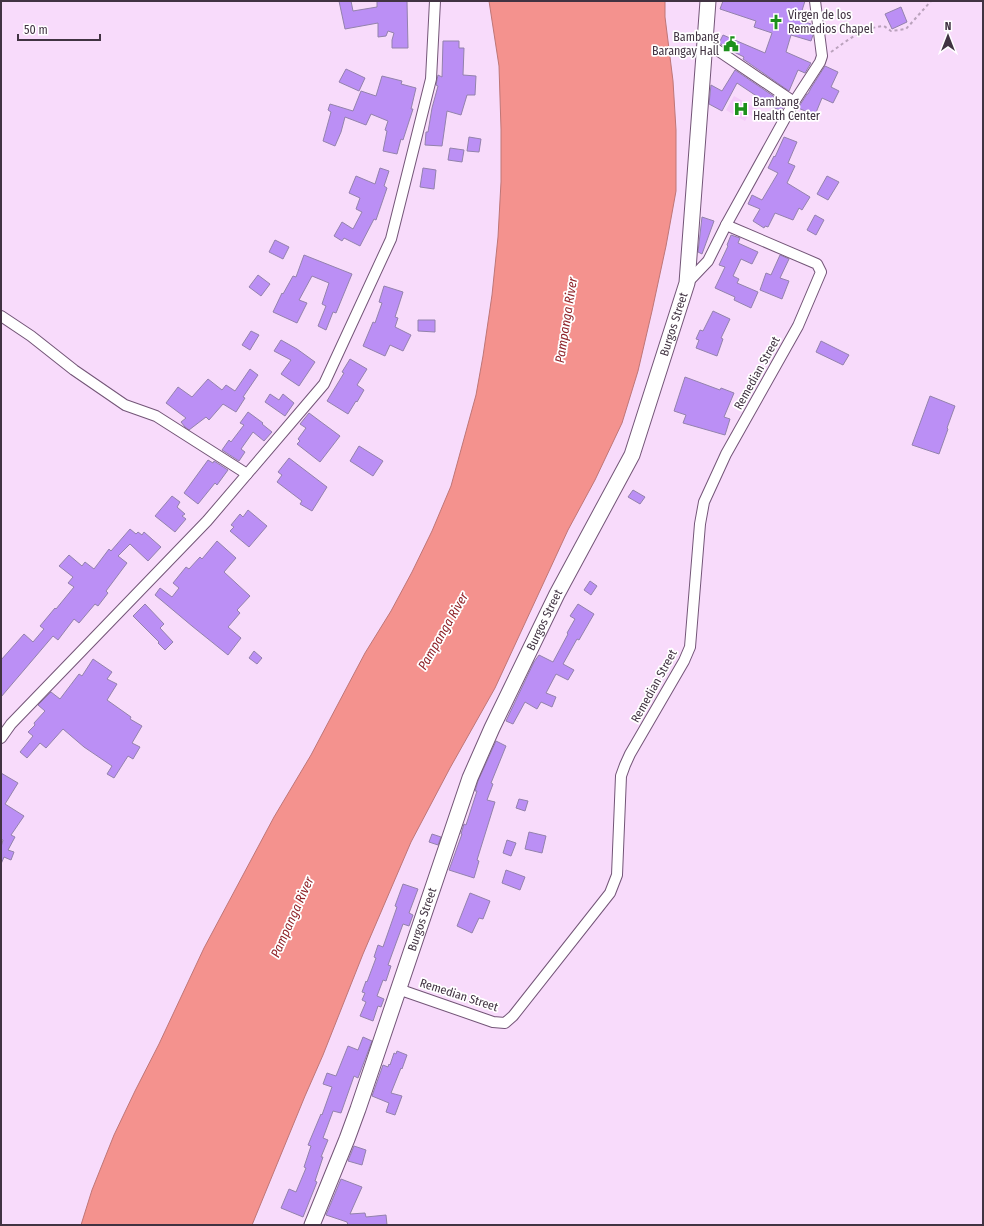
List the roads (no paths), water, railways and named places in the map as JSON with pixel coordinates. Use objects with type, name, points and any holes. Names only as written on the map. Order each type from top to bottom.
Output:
[{"type":"street","points":[[1,738],[11,724],[207,521],[324,384],[392,239],[431,79],[435,1]]},
{"type":"street","name":"Burgos Street","points":[[312,1225],[347,1139],[473,770],[557,594],[632,455],[687,283],[708,1]]},
{"type":"street","points":[[687,283],[708,262],[726,225],[794,102],[820,62],[822,56],[815,1]]},
{"type":"street","points":[[704,41],[794,102]]},
{"type":"street","name":"Remedian Street","points":[[398,988],[493,1022],[504,1023],[513,1016],[610,893],[617,874],[621,776],[630,754],[684,661],[690,647],[700,524],[704,502],[726,454],[798,326],[821,272],[817,264],[726,225]]},
{"type":"street","points":[[1,316],[31,336],[74,370],[126,405],[156,416],[247,474]]},
{"type":"water","name":"Pampanga River","points":[[489,1],[665,1],[665,17],[673,81],[676,130],[676,191],[652,311],[638,371],[622,423],[595,480],[568,530],[495,688],[411,842],[363,954],[323,1055],[252,1225],[81,1225],[92,1190],[114,1135],[204,948],[274,817],[311,755],[365,653],[391,611],[412,572],[432,531],[451,486],[476,395],[492,295],[498,237],[501,182],[499,66]]},
{"type":"place","name":"Virgen de los Remedios Chapel","points":[[776,22]]},
{"type":"place","name":"Bambang Barangay Hall","points":[[731,44]]},
{"type":"place","name":"Bambang Health Center","points":[[741,109]]}]
